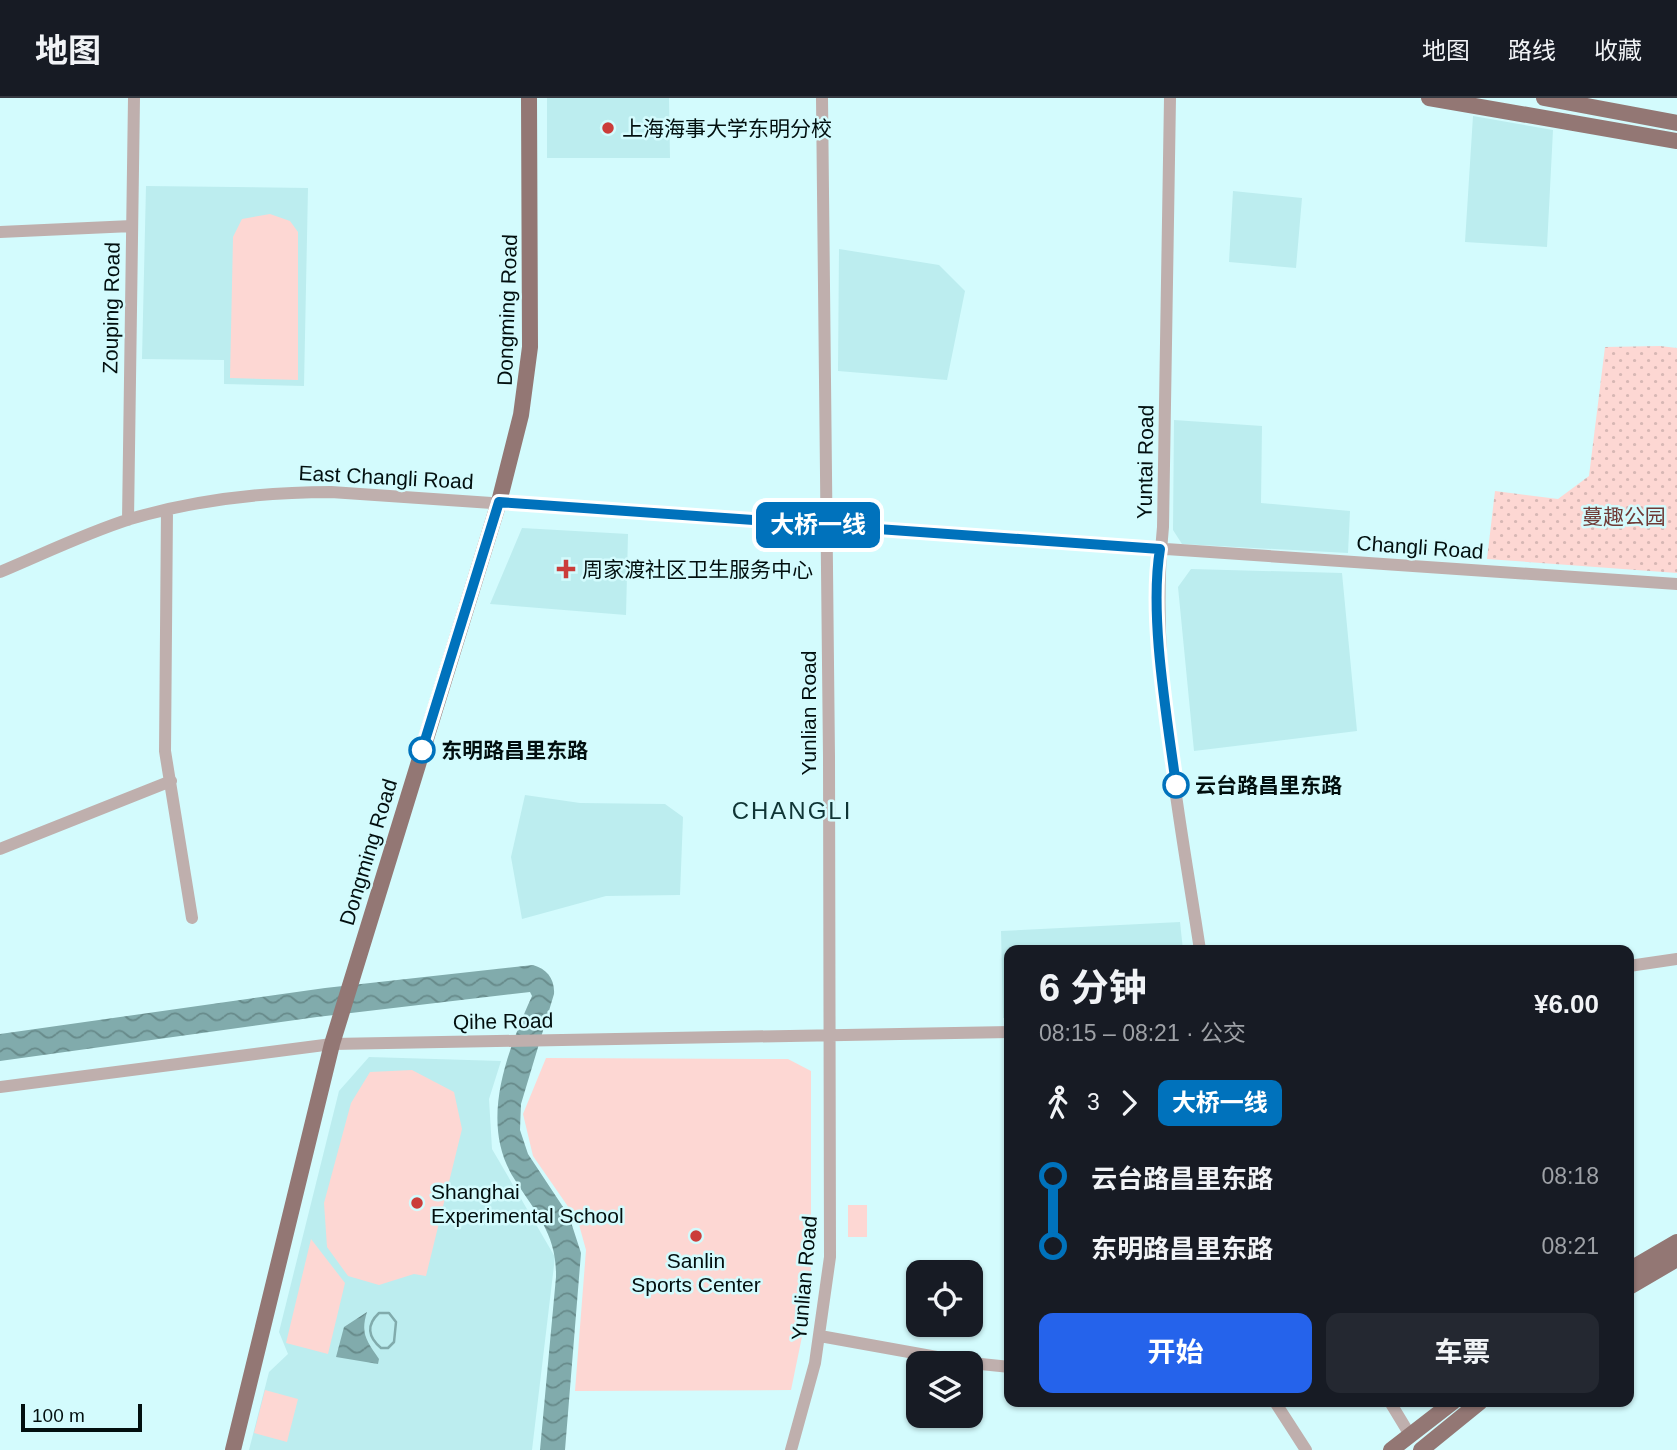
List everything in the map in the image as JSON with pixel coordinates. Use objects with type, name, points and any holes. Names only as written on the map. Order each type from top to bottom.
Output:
[{"type":"main road","name":"Dongming Road","points":[[233,1450],[332,1044],[499,502],[521,415],[530,347],[529,98]]},
{"type":"main road","points":[[1429,98],[1677,141]]},
{"type":"main road","points":[[1544,98],[1677,123]]},
{"type":"main road","points":[[1634,1267],[1677,1242]]},
{"type":"main road","points":[[1634,1284],[1677,1259]]},
{"type":"main road","points":[[1391,1450],[1446,1407]]},
{"type":"main road","points":[[1421,1450],[1474,1407]]},
{"type":"street","name":"Zouping Road","points":[[128,520],[134,98]]},
{"type":"street","name":"Yunlian Road","points":[[791,1450],[820,1336],[830,1257],[831,1035],[822,98]]},
{"type":"street","name":"Yuntai Road","points":[[1170,98],[1158,574],[1162,674],[1199,945]]},
{"type":"street","points":[[0,232],[132,226]]},
{"type":"street","name":"East Changli Road","points":[[0,572],[128,520],[214,500],[279,492],[362,492],[1160,549]]},
{"type":"street","points":[[167,510],[165,751],[192,918]]},
{"type":"street","name":"Changli Road","points":[[1160,549],[1677,584]]},
{"type":"street","points":[[0,849],[171,781]]},
{"type":"street","points":[[1634,965],[1677,959]]},
{"type":"street","name":"Qihe Road","points":[[0,1087],[332,1044],[1004,1032]]},
{"type":"street","points":[[820,1336],[906,1351]]},
{"type":"street","points":[[983,1364],[1004,1366]]},
{"type":"street","points":[[1278,1407],[1306,1450]]},
{"type":"street","points":[[1393,1407],[1410,1435]]},
{"type":"shaded area","name":"上海海事大学东明分校","points":[[547,98],[669,98],[670,158],[547,158]]},
{"type":"shaded area","points":[[1473,116],[1553,130],[1547,247],[1465,242]]},
{"type":"shaded area","points":[[146,186],[308,188],[304,386],[224,384],[224,360],[142,359]]},
{"type":"shaded area","points":[[1233,191],[1302,198],[1296,268],[1229,262]]},
{"type":"shaded area","points":[[839,249],[939,265],[965,291],[947,380],[838,371]]},
{"type":"shaded area","points":[[1174,420],[1262,426],[1261,503],[1350,511],[1348,553],[1182,544],[1173,530]]},
{"type":"shaded area","name":"周家渡社区卫生服务中心","points":[[522,528],[628,534],[626,615],[490,604]]},
{"type":"shaded area","points":[[1191,569],[1342,573],[1357,731],[1194,751],[1178,587]]},
{"type":"shaded area","points":[[525,795],[580,803],[665,804],[683,817],[680,895],[606,896],[522,919],[511,857]]},
{"type":"shaded area","points":[[1180,922],[1182,945],[1004,945],[1003,1018],[1001,931]]},
{"type":"shaded area","name":"Shanghai Experimental School","points":[[369,1057],[501,1061],[489,1099],[492,1149],[555,1257],[532,1450],[249,1450],[269,1372],[288,1354],[279,1332],[339,1091]]},
{"type":"green space","points":[[270,214],[290,221],[298,232],[298,380],[230,378],[233,237],[242,219]]},
{"type":"green space","name":"蔓趣公园","points":[[1605,347],[1677,348],[1677,573],[1487,559],[1495,491],[1558,499],[1589,476]]},
{"type":"green space","name":"Sanlin Sports Center","points":[[546,1058],[788,1059],[811,1071],[811,1293],[791,1390],[575,1391],[586,1250],[578,1221],[533,1156],[523,1114]]},
{"type":"green space","points":[[412,1070],[454,1092],[462,1129],[426,1276],[414,1274],[379,1285],[348,1276],[327,1247],[324,1203],[351,1103],[370,1072]]},
{"type":"green space","points":[[848,1205],[867,1205],[867,1237],[848,1237]]},
{"type":"green space","points":[[311,1239],[345,1283],[328,1354],[286,1343]]},
{"type":"green space","points":[[265,1390],[298,1399],[287,1442],[254,1433]]},
{"type":"water","points":[[533,965],[549,975],[554,994],[521,1104],[520,1130],[528,1154],[569,1216],[581,1253],[565,1450],[540,1450],[556,1277],[553,1249],[544,1225],[504,1158],[499,1136],[500,1088],[514,1040],[532,996],[530,992],[317,1017],[0,1061],[0,1034],[325,988]]},
{"type":"water","points":[[367,1312],[365,1332],[379,1359],[378,1364],[336,1357],[344,1327]]},
{"type":"waterway","points":[[379,1313],[389,1313],[396,1322],[394,1342],[388,1348],[381,1348],[371,1335],[370,1326],[379,1313]]},
{"type":"bus line","name":"大桥一线","points":[[422,750],[499,502],[1160,549],[1158,574],[1162,674],[1176,785]]},
{"type":"place","name":"上海海事大学东明分校","points":[[608,128]]},
{"type":"place","name":"周家渡社区卫生服务中心","points":[[566,569]]},
{"type":"place","name":"东明路昌里东路","points":[[422,750]]},
{"type":"place","name":"云台路昌里东路","points":[[1176,785]]},
{"type":"place","name":"Shanghai Experimental School","points":[[417,1203]]},
{"type":"place","name":"Sanlin Sports Center","points":[[696,1236]]},
{"type":"district","name":"CHANGLI","points":[[792,810]]}]
